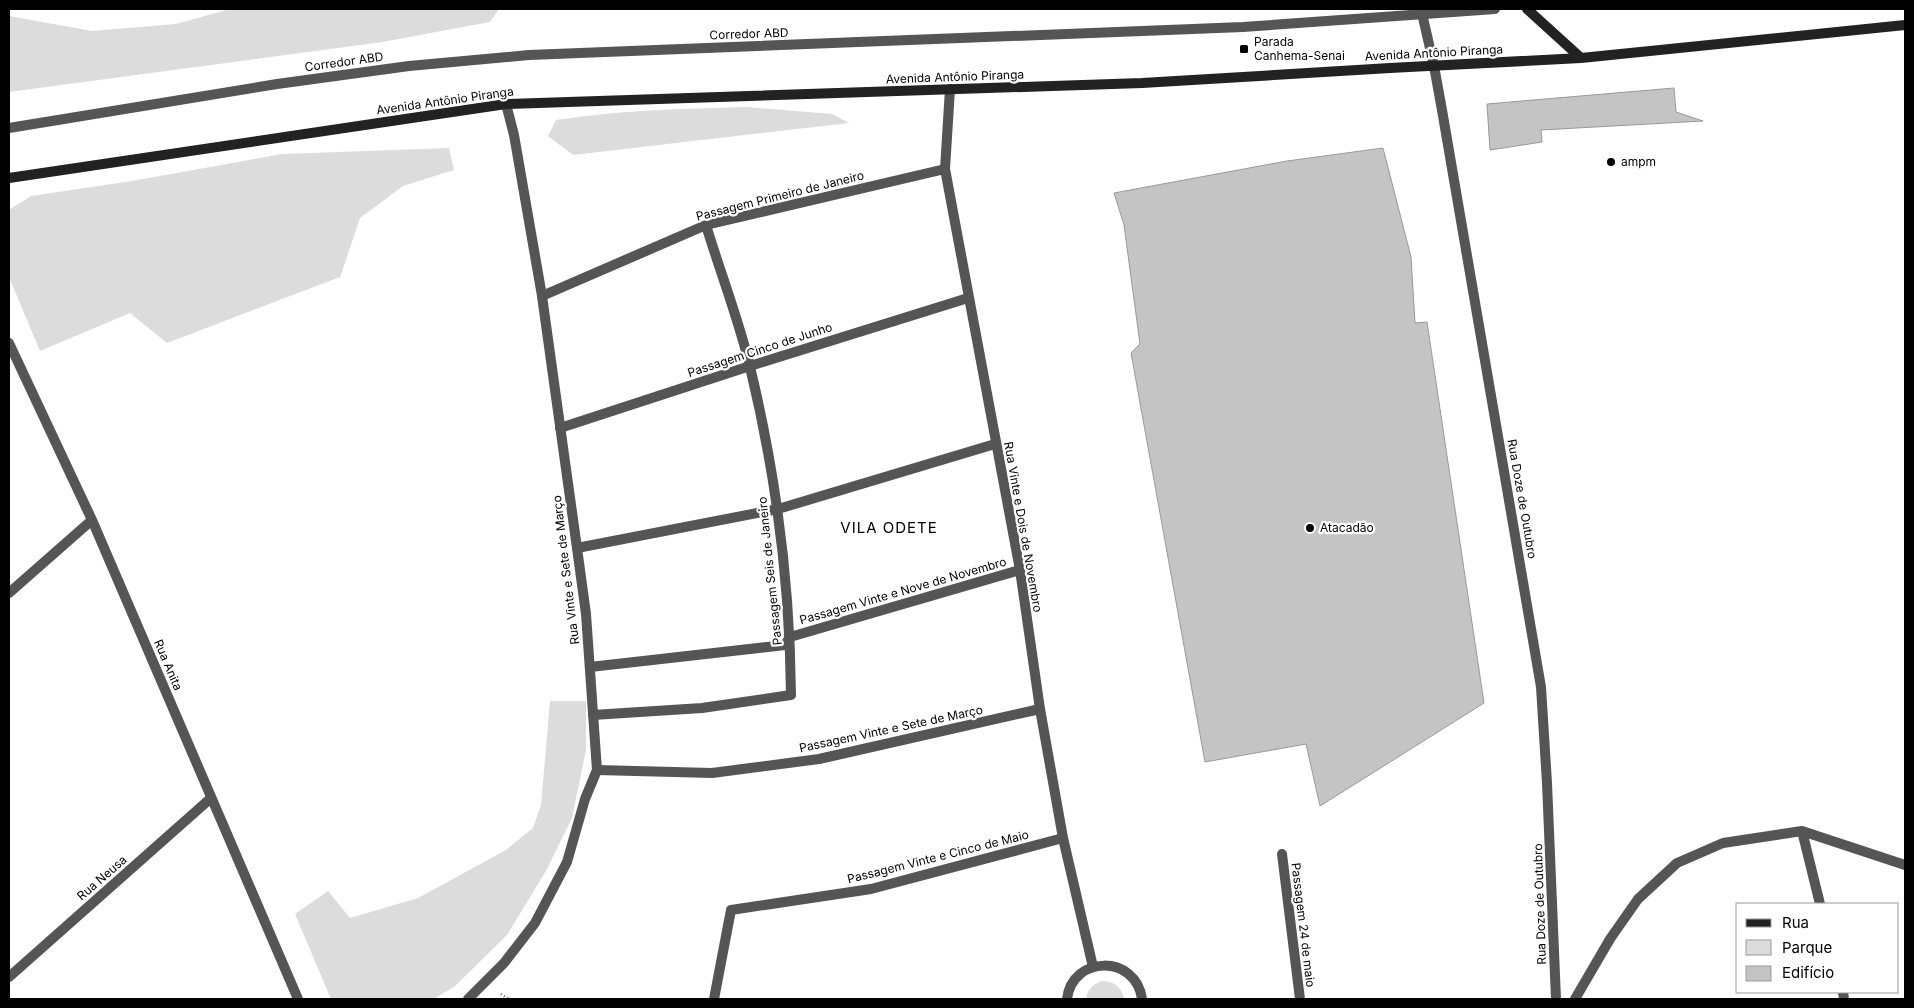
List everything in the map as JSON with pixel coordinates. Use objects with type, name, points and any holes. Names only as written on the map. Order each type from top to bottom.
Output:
[{"type":"main road","points":[[1527,9],[1581,58]]},
{"type":"main road","name":"Avenida Antônio Piranga","points":[[9,178],[506,104],[1142,83],[1581,58],[1905,25]]},
{"type":"street","name":"Corredor ABD","points":[[9,128],[277,84],[409,66],[530,55],[1243,27],[1421,12],[1495,9]]},
{"type":"street","name":"Rua Doze de Outubro","points":[[1421,12],[1434,66],[1541,687],[1548,793],[1556,999]]},
{"type":"street","name":"Rua Vinte e Dois de Novembro","points":[[950,89],[945,169],[1020,570],[1040,709],[1063,838],[1093,967]]},
{"type":"street","name":"Rua Vinte e Sete de Março","points":[[468,999],[504,963],[535,923],[567,862],[585,799],[597,770],[586,614],[577,548],[542,296],[514,135],[506,104]]},
{"type":"street","name":"Passagem Primeiro de Janeiro","points":[[542,296],[706,225],[945,169]]},
{"type":"street","name":"Passagem Seis de Janeiro","points":[[593,715],[702,708],[791,695],[790,637],[778,509],[750,366],[706,225]]},
{"type":"street","name":"Passagem Cinco de Junho","points":[[560,428],[968,298]]},
{"type":"street","name":"Rua Anita","points":[[9,343],[92,520],[298,999]]},
{"type":"street","points":[[577,548],[778,509],[995,444]]},
{"type":"street","points":[[9,593],[92,520]]},
{"type":"street","name":"Passagem Vinte e Nove de Novembro","points":[[590,667],[785,645],[790,637],[1020,570]]},
{"type":"street","name":"Passagem Vinte e Sete de Março","points":[[597,770],[712,773],[819,759],[1040,709]]},
{"type":"street","name":"Rua Neusa","points":[[9,977],[211,798]]},
{"type":"street","points":[[1575,999],[1610,938],[1638,899],[1677,863],[1723,843],[1802,832],[1905,865]]},
{"type":"street","points":[[1802,832],[1820,903]]},
{"type":"street","name":"Passagem Vinte e Cinco de Maio","points":[[714,999],[731,910],[871,889],[1063,838]]},
{"type":"street","name":"Passagem 24 de maio","points":[[1282,854],[1300,999]]},
{"type":"street","points":[[1067,999],[1068,992],[1074,981],[1082,972],[1093,967],[1105,965],[1117,967],[1128,973],[1136,982],[1142,999]]},
{"type":"green space","points":[[230,9],[499,9],[490,22],[382,42],[9,92],[9,16],[92,31],[176,24]]},
{"type":"green space","points":[[746,107],[832,114],[849,123],[573,155],[548,136],[556,120],[627,112]]},
{"type":"green space","points":[[449,148],[454,170],[403,186],[360,218],[340,277],[167,343],[130,313],[40,351],[9,277],[9,210],[31,196],[132,181],[282,154]]},
{"type":"green space","points":[[550,701],[586,701],[586,750],[572,818],[546,871],[507,935],[454,987],[433,999],[331,999],[295,914],[328,891],[350,918],[418,898],[506,850],[533,828],[541,805]]},
{"type":"green space","points":[[1102,981],[1110,982],[1117,986],[1124,999],[1086,999],[1091,988]]},
{"type":"building","points":[[1674,88],[1676,112],[1703,121],[1541,130],[1542,142],[1490,150],[1487,104]]},
{"type":"building","name":"Atacadão","points":[[1383,148],[1411,257],[1415,323],[1427,322],[1484,703],[1320,806],[1306,744],[1205,762],[1131,353],[1140,344],[1124,225],[1114,193],[1287,161]]},
{"type":"place","name":"Parada Canhema-Senai","points":[[1244,49]]},
{"type":"place","name":"ampm","points":[[1611,162]]},
{"type":"place","name":"Atacadão","points":[[1310,528]]},
{"type":"district","name":"VILA ODETE","points":[[889,528]]}]
